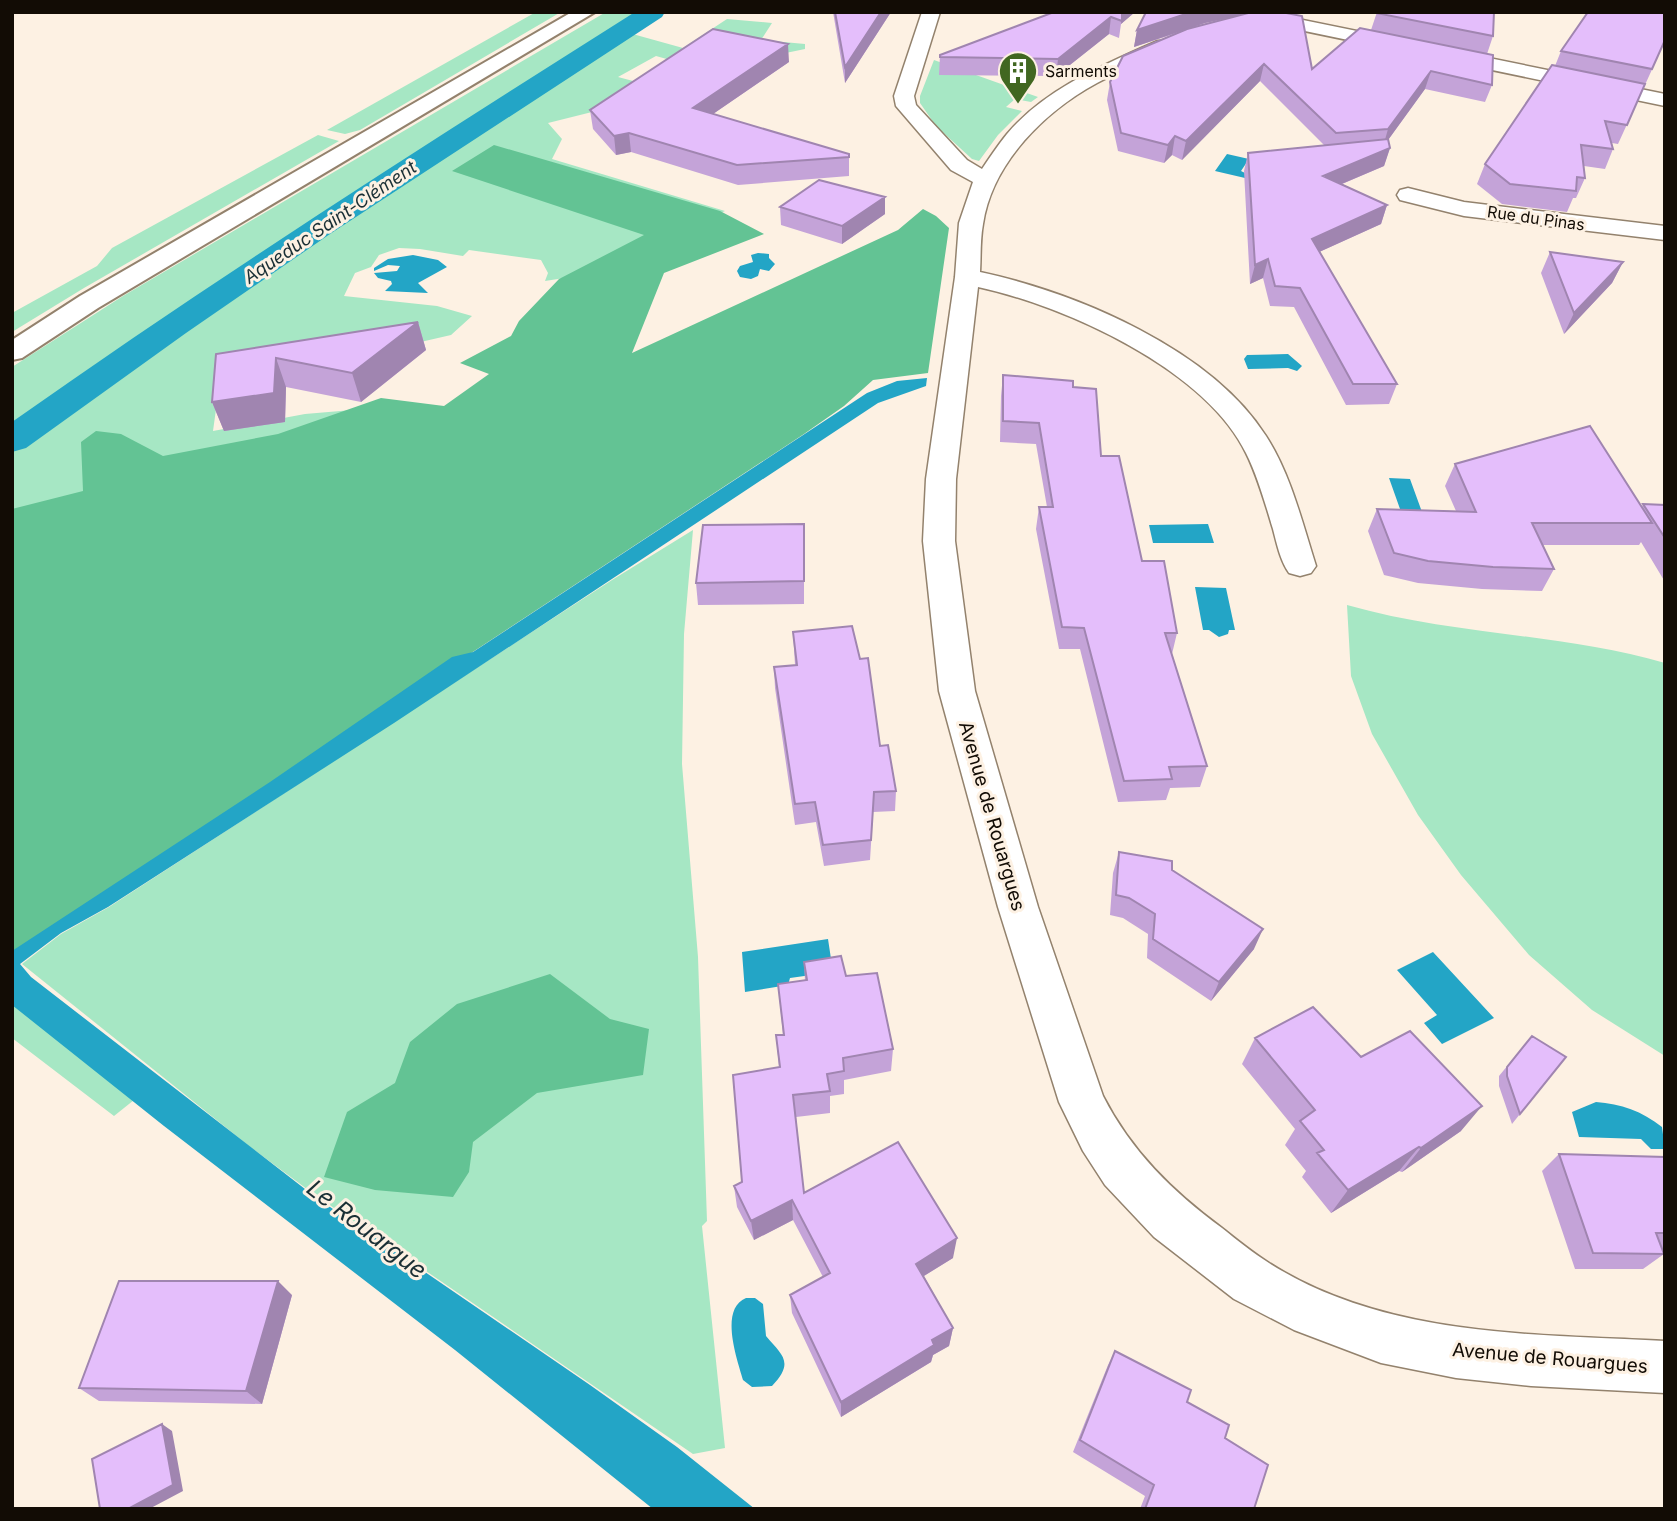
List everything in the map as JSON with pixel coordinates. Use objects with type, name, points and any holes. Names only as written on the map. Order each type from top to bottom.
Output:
[{"type":"street","points":[[12,352],[89,302],[586,12]]},
{"type":"street","points":[[930,12],[904,96],[906,106],[958,165],[985,180]]},
{"type":"street","points":[[1239,23],[1268,15],[1665,100]]},
{"type":"street","name":"Avenue de Rouargues","points":[[1181,39],[1156,47],[1089,79],[1049,106],[1016,137],[985,180],[971,223],[967,277],[941,479],[939,541],[957,691],[1018,907],[1082,1102],[1098,1136],[1122,1169],[1171,1220],[1252,1281],[1312,1312],[1381,1337],[1456,1352],[1531,1360],[1665,1367]]},
{"type":"street","name":"Rue du Pinas","points":[[1408,195],[1464,209],[1665,233]]},
{"type":"street","points":[[967,277],[1010,285],[1081,310],[1155,348],[1225,404],[1242,422],[1261,454],[1300,566]]},
{"type":"green space","points":[[536,12],[561,12],[360,130],[345,134],[327,130]]},
{"type":"green space","points":[[606,12],[653,12],[629,33],[683,48],[727,19],[772,23],[761,40],[805,44],[805,49],[776,55],[681,63],[656,56],[618,77],[648,85],[608,108],[548,123],[562,139],[552,159],[725,211],[577,276],[545,281],[548,273],[541,260],[469,250],[463,256],[399,248],[379,255],[371,267],[355,273],[344,296],[437,306],[472,316],[451,335],[377,352],[222,366],[213,431],[305,414],[411,405],[12,548],[12,367],[123,296]]},
{"type":"green space","points":[[934,60],[1038,97],[1031,102],[1015,99],[1006,107],[1022,111],[998,135],[979,161],[972,159],[936,126],[920,103],[920,96]]},
{"type":"green space","points":[[318,135],[339,141],[12,332],[12,313],[97,266],[112,248]]},
{"type":"green space","points":[[494,145],[720,211],[764,234],[664,273],[632,353],[898,230],[923,209],[949,228],[928,373],[873,380],[844,406],[804,434],[12,955],[12,509],[83,491],[81,442],[96,431],[121,434],[163,456],[278,434],[381,398],[444,406],[489,374],[460,363],[511,336],[519,321],[559,279],[644,235],[452,171]]},
{"type":"green space","points":[[693,530],[684,634],[682,764],[698,957],[707,1221],[702,1226],[725,1448],[693,1454],[315,1195],[249,1146],[22,964],[61,934],[109,907]]},
{"type":"green space","points":[[1347,605],[1426,622],[1626,653],[1665,663],[1665,1056],[1592,1010],[1529,955],[1461,875],[1418,815],[1372,734],[1351,676]]},
{"type":"green space","points":[[550,974],[610,1019],[649,1029],[643,1075],[537,1093],[473,1142],[469,1172],[453,1197],[375,1190],[324,1177],[347,1112],[395,1083],[410,1042],[457,1004]]},
{"type":"green space","points":[[12,1001],[134,1100],[114,1116],[12,1038]]},
{"type":"water","points":[[1227,154],[1249,159],[1241,171],[1247,174],[1245,178],[1215,171]]},
{"type":"water","points":[[769,254],[775,264],[769,271],[760,269],[758,276],[751,279],[740,277],[737,271],[740,266],[753,262],[751,255]]},
{"type":"water","points":[[413,255],[438,260],[447,267],[418,283],[428,293],[385,291],[392,284],[391,281],[378,278],[374,273],[397,271],[400,266],[388,265],[374,271],[374,268],[388,259]]},
{"type":"water","points":[[1288,354],[1302,366],[1297,371],[1288,368],[1248,369],[1244,359],[1247,355]]},
{"type":"water","points":[[927,378],[926,386],[878,403],[394,723],[108,907],[61,933],[20,964],[31,977],[314,1196],[590,1385],[677,1447],[755,1509],[653,1509],[455,1350],[12,1005],[12,951],[270,782],[452,657],[473,652],[867,393],[897,381]]},
{"type":"water","points":[[1389,478],[1410,479],[1426,523],[1405,523]]},
{"type":"water","points":[[1208,524],[1214,543],[1153,543],[1149,525]]},
{"type":"water","points":[[1195,587],[1226,588],[1235,630],[1229,630],[1228,634],[1219,637],[1209,630],[1203,630]]},
{"type":"water","points":[[828,939],[833,972],[790,978],[788,985],[745,992],[742,952]]},
{"type":"water","points":[[1433,952],[1494,1018],[1442,1044],[1424,1023],[1437,1015],[1397,970]]},
{"type":"water","points":[[1596,1102],[1631,1109],[1654,1121],[1662,1127],[1665,1149],[1651,1149],[1641,1139],[1579,1137],[1572,1112]]},
{"type":"water","points":[[746,1298],[755,1298],[763,1304],[766,1336],[784,1359],[783,1371],[772,1386],[752,1387],[743,1380],[740,1371],[734,1348],[732,1323],[733,1312]]},
{"type":"building","points":[[835,12],[881,12],[845,67]]},
{"type":"building","points":[[1054,12],[1122,12],[1122,21],[1111,17],[1058,59],[940,57],[940,55]]},
{"type":"building","points":[[1146,12],[1192,12],[1137,30]]},
{"type":"building","points":[[1252,12],[1281,12],[1302,16],[1312,69],[1360,28],[1493,55],[1492,85],[1431,71],[1388,129],[1336,133],[1264,64],[1186,141],[1175,136],[1168,145],[1121,133],[1110,82],[1123,56],[1187,29]]},
{"type":"building","points":[[1494,12],[1493,36],[1376,13]]},
{"type":"building","points":[[1588,12],[1665,12],[1665,40],[1652,69],[1561,51]]},
{"type":"building","points":[[713,29],[788,44],[693,108],[849,154],[849,157],[737,165],[629,133],[614,136],[590,110]]},
{"type":"building","points":[[1552,65],[1645,84],[1627,125],[1605,121],[1613,149],[1581,145],[1585,178],[1577,177],[1576,191],[1510,184],[1485,164]]},
{"type":"building","points":[[1388,139],[1390,148],[1323,176],[1387,205],[1312,239],[1397,384],[1353,384],[1300,288],[1275,286],[1268,259],[1255,265],[1248,153]]},
{"type":"building","points":[[819,180],[885,197],[842,226],[780,207]]},
{"type":"building","points":[[1550,252],[1623,262],[1574,313]]},
{"type":"building","points":[[418,322],[352,373],[276,358],[274,393],[212,402],[216,354]]},
{"type":"building","points":[[1003,375],[1073,381],[1073,387],[1096,389],[1101,456],[1119,456],[1142,561],[1164,561],[1177,633],[1165,633],[1207,766],[1169,767],[1172,779],[1124,781],[1084,628],[1062,627],[1039,507],[1053,507],[1039,423],[1003,421]]},
{"type":"building","points":[[1590,426],[1652,523],[1532,523],[1554,569],[1428,561],[1394,553],[1377,509],[1476,512],[1455,464]]},
{"type":"building","points":[[1643,504],[1665,505],[1665,538]]},
{"type":"building","points":[[804,524],[804,581],[696,583],[703,525]]},
{"type":"building","points":[[852,626],[860,659],[868,658],[880,746],[888,745],[896,791],[874,792],[871,840],[823,845],[815,802],[795,804],[774,667],[797,665],[793,632]]},
{"type":"building","points":[[1119,852],[1172,861],[1172,870],[1263,929],[1219,982],[1153,939],[1155,914],[1129,898],[1116,895]]},
{"type":"building","points":[[841,956],[846,976],[877,973],[893,1049],[843,1058],[844,1071],[827,1074],[830,1091],[793,1095],[804,1193],[898,1142],[957,1238],[916,1264],[953,1328],[932,1340],[934,1345],[841,1402],[790,1295],[830,1273],[792,1200],[751,1221],[734,1186],[742,1182],[733,1075],[780,1067],[776,1035],[784,1035],[778,984],[807,980],[804,962]]},
{"type":"building","points":[[1313,1007],[1361,1057],[1410,1031],[1482,1106],[1421,1148],[1348,1190],[1317,1153],[1324,1150],[1300,1121],[1315,1110],[1255,1038]]},
{"type":"building","points":[[1532,1036],[1566,1057],[1520,1114],[1507,1076],[1507,1067]]},
{"type":"building","points":[[1559,1154],[1665,1157],[1665,1233],[1656,1233],[1664,1254],[1593,1253]]},
{"type":"building","points":[[119,1281],[278,1281],[246,1391],[79,1388]]},
{"type":"building","points":[[1115,1351],[1191,1390],[1187,1402],[1229,1425],[1225,1438],[1268,1465],[1254,1509],[1145,1509],[1154,1485],[1080,1440]]},
{"type":"building","points":[[162,1424],[173,1485],[128,1509],[100,1509],[92,1459]]},
{"type":"waterway","name":"Aqueduc Saint-Clément","points":[[12,440],[173,325],[319,227],[653,12]]},
{"type":"place","name":"Sarments","points":[[1018,105]]},
{"type":"water label","name":"Le Rouargue","points":[[367,1229]]}]
